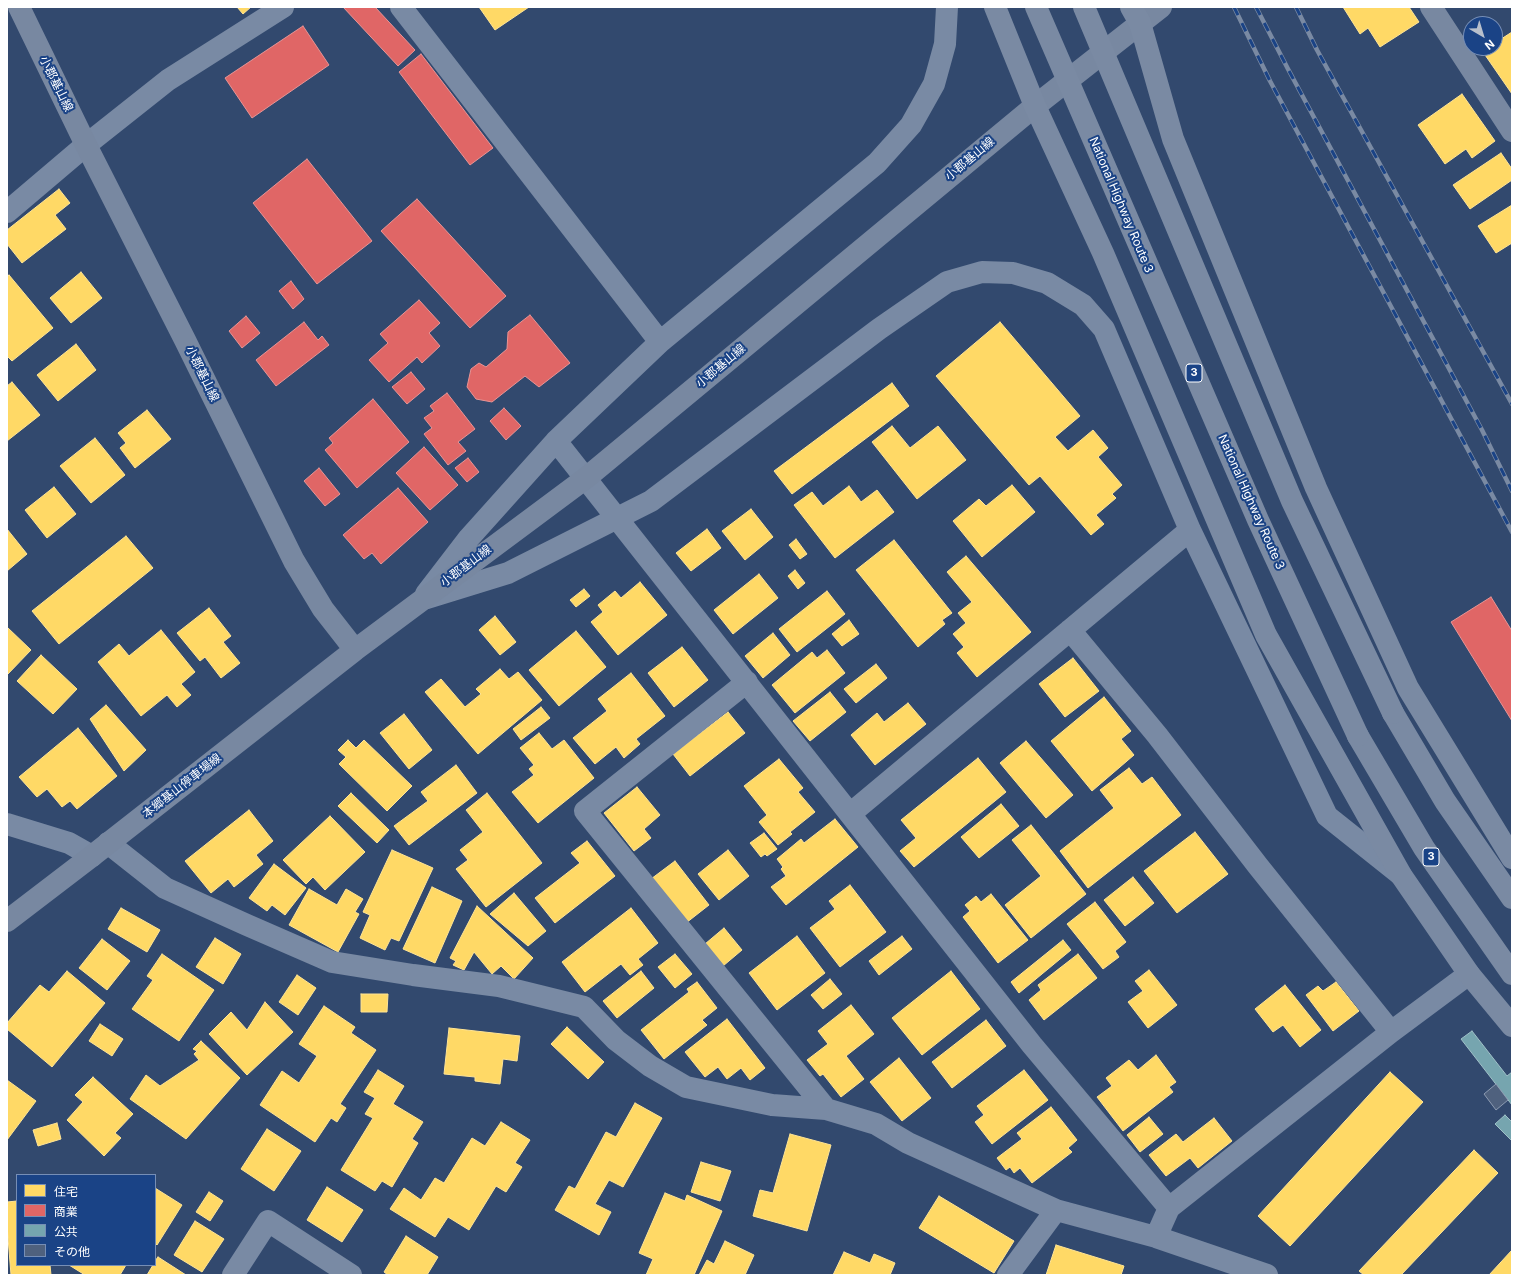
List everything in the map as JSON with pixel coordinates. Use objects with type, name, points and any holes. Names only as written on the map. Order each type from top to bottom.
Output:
[{"type":"highway","points":[[995,7],[1034,106],[1103,253],[1266,635],[1400,875],[1469,974],[1512,1026]]},
{"type":"highway","name":"National Highway Route 3","points":[[1036,7],[1258,520],[1358,736],[1424,848],[1512,974]]},
{"type":"highway","points":[[1084,7],[1292,501],[1393,713],[1445,801],[1512,898]]},
{"type":"highway","points":[[1136,15],[1173,139],[1316,488],[1408,688],[1512,858]]},
{"type":"main road","name":"小郡基山線","points":[[19,7],[86,145],[185,340],[294,561],[323,609],[355,650],[586,478],[1034,106],[1136,15],[1161,7]]},
{"type":"main road","points":[[1431,7],[1512,131]]},
{"type":"main road","name":"本郷基山停車場線","points":[[7,920],[100,850],[355,650]]},
{"type":"street","points":[[7,212],[86,145],[168,80],[283,7]]},
{"type":"street","points":[[401,7],[660,342]]},
{"type":"street","points":[[421,600],[469,538],[556,441],[660,342],[877,163],[911,125],[934,84],[945,44],[947,7]]},
{"type":"street","points":[[421,600],[508,573],[651,501],[879,329],[947,282],[982,272],[1013,273],[1047,284],[1083,305],[1104,329],[1190,530],[1327,816],[1400,875]]},
{"type":"street","points":[[556,441],[1032,1045],[1169,1208]]},
{"type":"street","points":[[850,814],[1190,530]]},
{"type":"street","points":[[1070,630],[1157,735],[1268,879],[1391,1032]]},
{"type":"street","points":[[746,682],[585,812],[826,1109]]},
{"type":"street","points":[[7,824],[69,843],[100,850],[166,888],[247,926],[332,962],[413,975],[499,986],[584,1007],[616,1040],[650,1066],[686,1087],[772,1105],[826,1109],[876,1124],[908,1143],[1056,1210],[1156,1237],[1267,1275]]},
{"type":"street","points":[[1156,1237],[1169,1208],[1391,1032],[1469,974]]},
{"type":"street","points":[[1008,1275],[1056,1210]]},
{"type":"street","points":[[233,1275],[268,1221],[352,1275]]},
{"type":"building: 住宅","points":[[237,7],[251,7],[243,14]]},
{"type":"building: 住宅","points":[[479,7],[529,7],[495,30]]},
{"type":"building: 住宅","points":[[1343,7],[1409,7],[1419,22],[1380,47],[1368,28],[1360,34]]},
{"type":"building: 住宅","points":[[1512,32],[1512,94],[1486,56],[1503,56],[1503,38]]},
{"type":"building: 住宅","points":[[1462,94],[1495,141],[1472,158],[1466,149],[1445,164],[1418,125]]},
{"type":"building: 住宅","points":[[1501,153],[1512,169],[1512,180],[1470,209],[1453,185]]},
{"type":"building: 住宅","points":[[59,189],[70,203],[55,215],[66,229],[22,263],[7,244],[7,230]]},
{"type":"building: 住宅","points":[[1512,205],[1512,243],[1496,253],[1478,226]]},
{"type":"building: 住宅","points":[[81,272],[102,298],[71,323],[50,298]]},
{"type":"building: 住宅","points":[[9,275],[53,328],[12,361],[7,356],[7,277]]},
{"type":"building: 住宅","points":[[1000,322],[1080,416],[1055,437],[1068,451],[1093,430],[1108,448],[1098,457],[1122,485],[1112,494],[1116,498],[1096,515],[1104,524],[1091,535],[1040,476],[1029,485],[936,376]]},
{"type":"building: 住宅","points":[[76,344],[96,370],[58,401],[37,375]]},
{"type":"building: 住宅","points":[[12,382],[40,415],[7,441],[7,386]]},
{"type":"building: 住宅","points":[[892,383],[909,406],[792,494],[774,471]]},
{"type":"building: 住宅","points":[[147,410],[171,439],[135,468],[120,448],[126,443],[118,433]]},
{"type":"building: 住宅","points":[[892,426],[910,448],[938,426],[966,460],[917,499],[872,442]]},
{"type":"building: 住宅","points":[[95,438],[125,475],[91,503],[60,466]]},
{"type":"building: 住宅","points":[[1012,485],[1035,512],[982,557],[953,521],[979,499],[986,506]]},
{"type":"building: 住宅","points":[[849,486],[861,502],[877,490],[894,512],[835,558],[794,505],[812,492],[823,506]]},
{"type":"building: 住宅","points":[[54,487],[76,514],[47,538],[25,510]]},
{"type":"building: 住宅","points":[[751,509],[773,537],[745,560],[722,531]]},
{"type":"building: 住宅","points":[[7,529],[27,554],[7,571]]},
{"type":"building: 住宅","points":[[707,529],[721,548],[691,571],[676,553]]},
{"type":"building: 住宅","points":[[126,536],[153,568],[59,644],[32,611]]},
{"type":"building: 住宅","points":[[796,539],[807,554],[800,559],[789,545]]},
{"type":"building: 住宅","points":[[894,540],[952,613],[942,620],[945,624],[918,647],[856,570]]},
{"type":"building: 住宅","points":[[966,556],[1031,632],[977,677],[957,653],[964,647],[953,634],[966,623],[958,613],[972,602],[947,572]]},
{"type":"building: 住宅","points":[[795,570],[805,583],[798,589],[788,576]]},
{"type":"building: 住宅","points":[[759,574],[778,598],[733,634],[714,610]]},
{"type":"building: 住宅","points":[[640,582],[667,615],[618,655],[591,622],[603,612],[598,605],[615,591],[621,598]]},
{"type":"building: 住宅","points":[[584,589],[590,596],[576,607],[570,600]]},
{"type":"building: 住宅","points":[[827,591],[845,614],[797,652],[779,629]]},
{"type":"building: 住宅","points":[[209,608],[231,636],[223,642],[240,663],[221,678],[205,657],[200,661],[177,633]]},
{"type":"building: 住宅","points":[[495,616],[516,642],[500,655],[479,630]]},
{"type":"building: 住宅","points":[[849,620],[859,634],[842,646],[832,634]]},
{"type":"building: 住宅","points":[[7,627],[31,650],[7,675]]},
{"type":"building: 住宅","points":[[161,630],[195,672],[181,684],[191,695],[177,707],[167,695],[141,716],[98,662],[119,644],[129,656]]},
{"type":"building: 住宅","points":[[576,631],[606,667],[559,706],[529,670]]},
{"type":"building: 住宅","points":[[773,633],[790,655],[763,678],[745,656]]},
{"type":"building: 住宅","points":[[682,647],[708,680],[674,707],[648,673]]},
{"type":"building: 住宅","points":[[827,650],[845,673],[795,713],[772,685],[812,652],[817,658]]},
{"type":"building: 住宅","points":[[41,655],[77,689],[53,714],[17,681]]},
{"type":"building: 住宅","points":[[1073,658],[1099,691],[1065,717],[1039,684]]},
{"type":"building: 住宅","points":[[876,664],[887,678],[856,703],[844,689]]},
{"type":"building: 住宅","points":[[500,669],[509,679],[518,672],[542,700],[478,754],[425,692],[441,679],[465,707],[481,694],[476,689]]},
{"type":"building: 住宅","points":[[631,673],[665,716],[636,739],[640,744],[624,758],[616,747],[595,764],[573,738],[607,711],[598,699]]},
{"type":"building: 住宅","points":[[830,692],[846,712],[810,741],[793,721]]},
{"type":"building: 住宅","points":[[1104,697],[1131,731],[1121,739],[1134,755],[1092,791],[1051,741]]},
{"type":"building: 住宅","points":[[908,703],[926,724],[875,765],[851,735],[877,713],[884,722]]},
{"type":"building: 住宅","points":[[106,705],[146,750],[124,771],[90,719]]},
{"type":"building: 住宅","points":[[541,707],[550,718],[521,740],[513,729]]},
{"type":"building: 住宅","points":[[728,712],[745,733],[690,776],[673,754]]},
{"type":"building: 住宅","points":[[404,714],[432,750],[409,769],[380,733]]},
{"type":"building: 住宅","points":[[78,728],[117,776],[77,809],[70,801],[62,807],[47,789],[37,797],[19,777]]},
{"type":"building: 住宅","points":[[539,733],[552,749],[564,740],[594,778],[538,823],[512,792],[534,775],[529,769],[534,765],[520,748]]},
{"type":"building: 住宅","points":[[348,740],[356,748],[364,740],[412,786],[387,811],[339,764],[346,757],[338,750]]},
{"type":"building: 住宅","points":[[1026,741],[1073,795],[1046,818],[1000,763]]},
{"type":"building: 住宅","points":[[978,758],[1006,792],[914,867],[900,851],[916,838],[901,820]]},
{"type":"building: 住宅","points":[[779,759],[803,788],[798,792],[815,812],[790,832],[792,834],[778,845],[759,822],[767,815],[744,786]]},
{"type":"building: 住宅","points":[[456,765],[477,793],[409,845],[394,826],[428,801],[421,792]]},
{"type":"building: 住宅","points":[[1129,768],[1142,784],[1152,777],[1181,815],[1088,888],[1060,851],[1114,808],[1100,790]]},
{"type":"building: 住宅","points":[[637,787],[660,815],[644,829],[651,838],[634,851],[604,813]]},
{"type":"building: 住宅","points":[[351,793],[389,830],[377,843],[338,806]]},
{"type":"building: 住宅","points":[[487,793],[542,863],[486,907],[456,869],[468,860],[460,850],[483,832],[466,810]]},
{"type":"building: 住宅","points":[[1001,804],[1019,826],[979,858],[961,837]]},
{"type":"building: 住宅","points":[[249,810],[273,841],[256,855],[263,864],[234,887],[228,879],[211,893],[185,861]]},
{"type":"building: 住宅","points":[[330,816],[365,852],[325,890],[313,877],[306,884],[283,860]]},
{"type":"building: 住宅","points":[[835,819],[858,847],[786,905],[771,887],[786,876],[781,869],[783,867],[777,859],[801,839],[804,843]]},
{"type":"building: 住宅","points":[[1031,825],[1086,894],[1031,938],[1005,905],[1041,876],[1012,840]]},
{"type":"building: 住宅","points":[[1195,832],[1228,874],[1177,913],[1144,871]]},
{"type":"building: 住宅","points":[[764,833],[777,849],[767,856],[765,854],[761,857],[750,843]]},
{"type":"building: 住宅","points":[[587,841],[615,876],[555,923],[535,898],[580,863],[571,853]]},
{"type":"building: 住宅","points":[[392,850],[433,868],[399,941],[391,938],[385,950],[360,938],[370,915],[363,912]]},
{"type":"building: 住宅","points":[[728,850],[749,876],[719,900],[698,874]]},
{"type":"building: 住宅","points":[[675,861],[709,905],[686,923],[651,879]]},
{"type":"building: 住宅","points":[[274,864],[306,888],[285,915],[272,905],[267,911],[249,898]]},
{"type":"building: 住宅","points":[[1133,877],[1154,903],[1125,926],[1104,900]]},
{"type":"building: 住宅","points":[[850,885],[886,932],[840,967],[810,928],[835,909],[829,901]]},
{"type":"building: 住宅","points":[[432,887],[462,901],[435,963],[403,949]]},
{"type":"building: 住宅","points":[[309,889],[337,905],[346,889],[363,899],[355,912],[359,914],[338,952],[289,925]]},
{"type":"building: 住宅","points":[[514,893],[546,931],[528,946],[490,914]]},
{"type":"building: 住宅","points":[[991,894],[1028,940],[998,963],[963,917],[970,911],[965,905],[976,896],[981,902]]},
{"type":"building: 住宅","points":[[1095,902],[1126,942],[1115,951],[1119,957],[1103,969],[1067,924]]},
{"type":"building: 住宅","points":[[477,906],[533,958],[514,979],[501,966],[492,974],[474,952],[464,970],[453,965],[456,961],[450,958]]},
{"type":"building: 住宅","points":[[121,908],[160,930],[147,952],[108,929]]},
{"type":"building: 住宅","points":[[631,908],[658,943],[638,959],[643,965],[630,975],[621,964],[585,992],[562,962]]},
{"type":"building: 住宅","points":[[724,928],[742,950],[723,966],[705,944]]},
{"type":"building: 住宅","points":[[797,936],[825,973],[777,1010],[749,973]]},
{"type":"building: 住宅","points":[[902,936],[912,949],[879,975],[869,961]]},
{"type":"building: 住宅","points":[[215,938],[241,954],[223,984],[196,967]]},
{"type":"building: 住宅","points":[[102,939],[130,961],[107,990],[79,968]]},
{"type":"building: 住宅","points":[[1063,940],[1071,950],[1019,993],[1011,982]]},
{"type":"building: 住宅","points":[[162,954],[214,990],[179,1041],[132,1009],[153,980],[147,976]]},
{"type":"building: 住宅","points":[[675,954],[692,974],[675,988],[658,967]]},
{"type":"building: 住宅","points":[[1078,954],[1097,978],[1044,1020],[1029,1000],[1041,990],[1038,985]]},
{"type":"building: 住宅","points":[[1149,970],[1177,1005],[1148,1028],[1128,1002],[1143,991],[1135,981]]},
{"type":"building: 住宅","points":[[67,971],[105,1003],[52,1067],[7,1029],[7,1023],[40,985],[49,992]]},
{"type":"building: 住宅","points":[[641,971],[654,988],[617,1018],[603,1001]]},
{"type":"building: 住宅","points":[[951,971],[980,1009],[922,1055],[892,1018]]},
{"type":"building: 住宅","points":[[297,975],[316,988],[298,1015],[279,1002]]},
{"type":"building: 住宅","points":[[830,979],[842,994],[823,1009],[811,995]]},
{"type":"building: 住宅","points":[[697,982],[717,1008],[702,1020],[707,1025],[664,1059],[641,1030],[689,992],[687,989]]},
{"type":"building: 住宅","points":[[1336,982],[1359,1011],[1333,1031],[1306,995],[1318,986],[1323,991]]},
{"type":"building: 住宅","points":[[1285,985],[1321,1030],[1300,1047],[1283,1025],[1273,1032],[1255,1009]]},
{"type":"building: 住宅","points":[[361,994],[388,994],[387,1012],[361,1012]]},
{"type":"building: 住宅","points":[[265,1002],[293,1032],[247,1075],[209,1034],[231,1012],[247,1030]]},
{"type":"building: 住宅","points":[[851,1005],[874,1034],[846,1056],[864,1079],[841,1097],[823,1074],[820,1076],[807,1060],[828,1044],[818,1031]]},
{"type":"building: 住宅","points":[[324,1006],[355,1027],[351,1033],[376,1050],[340,1104],[346,1108],[337,1122],[331,1118],[315,1142],[260,1105],[282,1071],[299,1083],[317,1056],[299,1044]]},
{"type":"building: 住宅","points":[[727,1019],[765,1068],[750,1080],[741,1068],[727,1079],[718,1067],[705,1077],[685,1052]]},
{"type":"building: 住宅","points":[[986,1020],[1006,1046],[952,1088],[932,1062]]},
{"type":"building: 住宅","points":[[100,1024],[123,1039],[112,1056],[89,1041]]},
{"type":"building: 住宅","points":[[567,1027],[604,1062],[588,1079],[551,1044]]},
{"type":"building: 住宅","points":[[449,1028],[520,1036],[517,1061],[503,1059],[500,1084],[475,1081],[475,1077],[444,1074]]},
{"type":"building: 住宅","points":[[201,1041],[240,1078],[186,1139],[130,1099],[146,1075],[160,1086],[199,1060],[194,1054],[197,1051],[193,1049]]},
{"type":"building: 住宅","points":[[1156,1055],[1176,1082],[1169,1087],[1173,1092],[1123,1131],[1097,1097],[1112,1086],[1106,1078],[1129,1060],[1138,1070]]},
{"type":"building: 住宅","points":[[899,1058],[931,1098],[902,1121],[870,1082]]},
{"type":"building: 住宅","points":[[378,1070],[404,1086],[393,1104],[423,1122],[412,1139],[418,1143],[392,1187],[382,1181],[375,1191],[341,1170],[373,1118],[365,1114],[375,1098],[364,1092]]},
{"type":"building: 住宅","points":[[1024,1070],[1048,1100],[992,1144],[975,1122],[984,1115],[977,1106]]},
{"type":"building: 住宅","points":[[1390,1072],[1423,1102],[1290,1246],[1258,1216]]},
{"type":"building: 住宅","points":[[93,1077],[133,1114],[115,1133],[121,1138],[104,1156],[67,1120],[83,1102],[75,1095]]},
{"type":"building: 住宅","points":[[7,1080],[36,1101],[7,1140]]},
{"type":"building: 住宅","points":[[635,1103],[662,1118],[623,1187],[609,1180],[595,1204],[611,1212],[599,1235],[555,1210],[569,1186],[575,1189],[606,1132],[616,1137]]},
{"type":"building: 住宅","points":[[1051,1107],[1077,1140],[1068,1148],[1072,1152],[1032,1183],[1020,1168],[1014,1173],[1010,1167],[1006,1170],[997,1158],[1022,1139],[1017,1133]]},
{"type":"building: 住宅","points":[[1149,1117],[1163,1134],[1140,1152],[1127,1135]]},
{"type":"building: 住宅","points":[[1214,1118],[1232,1141],[1198,1168],[1190,1158],[1166,1176],[1149,1155],[1176,1134],[1183,1142]]},
{"type":"building: 住宅","points":[[501,1122],[530,1140],[515,1163],[522,1167],[506,1192],[496,1186],[469,1230],[448,1217],[435,1237],[390,1209],[404,1188],[421,1200],[435,1178],[444,1183],[472,1138],[485,1146]]},
{"type":"building: 住宅","points":[[57,1123],[61,1139],[38,1146],[33,1130]]},
{"type":"building: 住宅","points":[[267,1129],[301,1151],[274,1191],[241,1169]]},
{"type":"building: 住宅","points":[[790,1134],[831,1145],[807,1231],[753,1216],[760,1190],[773,1193]]},
{"type":"building: 住宅","points":[[1474,1150],[1498,1173],[1401,1275],[1364,1275],[1359,1271]]},
{"type":"building: 住宅","points":[[701,1162],[731,1171],[720,1201],[691,1192]]},
{"type":"building: 住宅","points":[[327,1187],[363,1210],[342,1242],[307,1220]]},
{"type":"building: 住宅","points":[[156,1189],[182,1205],[157,1245],[156,1244]]},
{"type":"building: 住宅","points":[[209,1192],[223,1201],[210,1221],[196,1212]]},
{"type":"building: 住宅","points":[[665,1193],[685,1201],[687,1195],[722,1211],[694,1275],[646,1275],[653,1259],[639,1253]]},
{"type":"building: 住宅","points":[[939,1196],[1014,1241],[994,1273],[919,1228]]},
{"type":"building: 住宅","points":[[16,1201],[16,1266],[50,1266],[51,1275],[11,1275],[7,1225],[7,1202]]},
{"type":"building: 住宅","points":[[195,1221],[224,1239],[202,1272],[174,1255]]},
{"type":"building: 住宅","points":[[406,1236],[438,1257],[427,1275],[388,1275],[384,1272]]},
{"type":"building: 住宅","points":[[725,1241],[754,1255],[745,1275],[699,1275],[707,1260],[714,1264]]},
{"type":"building: 住宅","points":[[1056,1245],[1124,1266],[1121,1275],[1046,1275]]},
{"type":"building: 住宅","points":[[1512,1250],[1512,1275],[1489,1275]]},
{"type":"building: 住宅","points":[[844,1252],[870,1263],[874,1254],[895,1263],[890,1275],[833,1275]]},
{"type":"building: 住宅","points":[[158,1257],[186,1275],[147,1275],[152,1266],[156,1266],[156,1260]]},
{"type":"building: 住宅","points":[[71,1266],[125,1266],[120,1275],[85,1275]]},
{"type":"building: 商業","points":[[343,7],[375,7],[415,50],[398,66]]},
{"type":"building: 商業","points":[[303,26],[329,65],[252,118],[225,78]]},
{"type":"building: 商業","points":[[421,54],[493,148],[470,165],[399,72]]},
{"type":"building: 商業","points":[[307,159],[372,241],[317,284],[253,203]]},
{"type":"building: 商業","points":[[417,199],[506,296],[470,328],[381,231]]},
{"type":"building: 商業","points":[[291,281],[304,299],[293,309],[279,291]]},
{"type":"building: 商業","points":[[419,300],[440,323],[429,333],[440,346],[422,363],[417,357],[389,382],[369,360],[388,343],[380,334]]},
{"type":"building: 商業","points":[[530,315],[570,363],[539,387],[525,376],[492,402],[476,399],[467,387],[471,369],[479,363],[486,367],[507,349],[508,332]]},
{"type":"building: 商業","points":[[246,316],[260,333],[242,348],[229,331]]},
{"type":"building: 商業","points":[[304,322],[318,340],[322,336],[329,345],[276,386],[256,360]]},
{"type":"building: 商業","points":[[411,372],[425,389],[407,404],[392,387]]},
{"type":"building: 商業","points":[[447,393],[475,429],[458,442],[466,451],[448,465],[424,434],[432,428],[424,418],[434,411],[430,406]]},
{"type":"building: 商業","points":[[373,399],[409,442],[357,488],[325,450],[333,443],[329,438]]},
{"type":"building: 商業","points":[[504,408],[521,426],[506,440],[490,421]]},
{"type":"building: 商業","points":[[424,447],[458,485],[430,510],[396,473]]},
{"type":"building: 商業","points":[[468,458],[479,472],[467,482],[455,468]]},
{"type":"building: 商業","points":[[319,468],[340,494],[325,506],[304,481]]},
{"type":"building: 商業","points":[[398,488],[428,522],[381,564],[372,553],[364,559],[343,535]]},
{"type":"building: 商業","points":[[1491,597],[1512,631],[1512,721],[1451,622]]},
{"type":"building: 公共","points":[[1472,1031],[1507,1076],[1512,1072],[1512,1105],[1461,1039]]},
{"type":"building: 公共","points":[[1505,1115],[1512,1122],[1512,1141],[1495,1124]]},
{"type":"building: その他","points":[[1496,1084],[1508,1100],[1496,1110],[1484,1094]]},
{"type":"railway","points":[[1234,7],[1270,81],[1512,532]]},
{"type":"railway","points":[[1256,7],[1482,430],[1512,491]]},
{"type":"railway","points":[[1296,7],[1317,50],[1512,404]]}]
